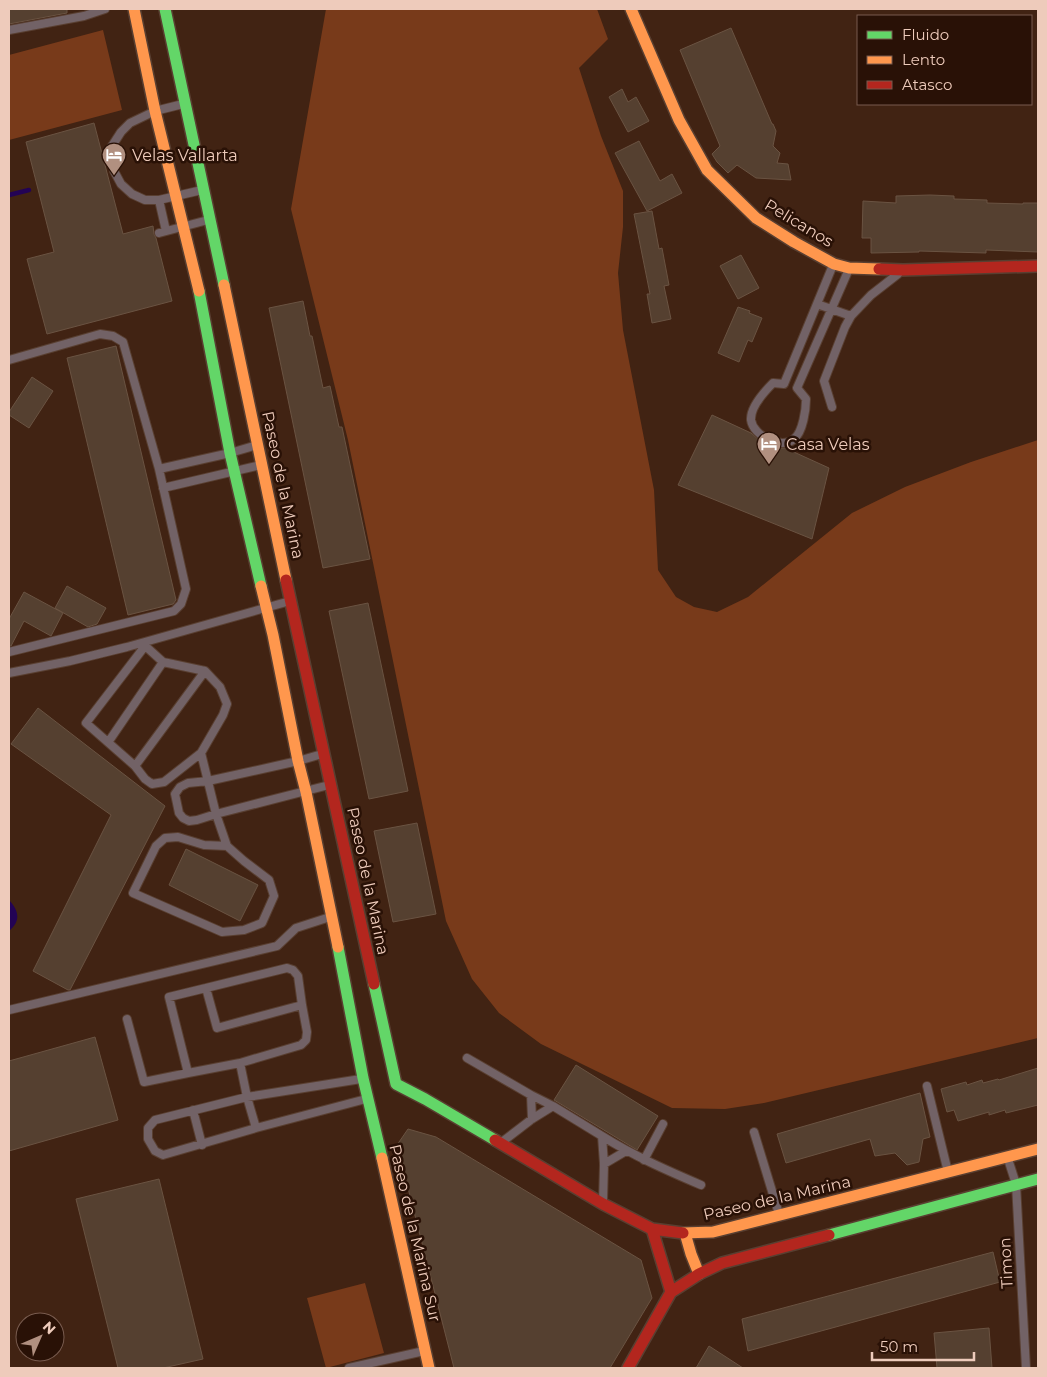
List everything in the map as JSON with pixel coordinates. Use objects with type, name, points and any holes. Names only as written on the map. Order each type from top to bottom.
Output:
[{"type":"street","name":"Paseo de la Marina","points":[[134,9],[155,111],[200,297],[230,453],[265,608],[285,632],[324,753],[392,1083],[425,1099],[603,1204],[652,1229],[713,1232],[1038,1149]]},
{"type":"street","name":"Paseo de la Marina","points":[[165,9],[291,601],[285,632],[298,761],[367,1079],[369,1102]]},
{"type":"street","name":"Pelicanos","points":[[631,9],[679,120],[707,170],[756,218],[794,242],[834,264],[849,268],[903,270],[1038,266]]},
{"type":"street","name":"Paseo de la Marina Sur","points":[[369,1102],[429,1368]]},
{"type":"street","points":[[628,1368],[671,1292],[699,1274],[722,1263],[1038,1179]]},
{"type":"street","points":[[652,1229],[671,1292]]},
{"type":"street","points":[[685,1232],[699,1274]]},
{"type":"lane","points":[[9,30],[84,12],[105,9]]},
{"type":"lane","points":[[186,104],[155,111],[130,123],[121,132],[112,146],[114,172],[121,184],[132,194],[145,200],[176,197],[204,189]]},
{"type":"lane","points":[[159,200],[163,232],[210,220]]},
{"type":"lane","points":[[784,384],[834,264]]},
{"type":"lane","points":[[797,388],[849,268]]},
{"type":"lane","points":[[832,407],[824,381],[851,316],[871,295],[903,270]]},
{"type":"lane","points":[[817,304],[851,316]]},
{"type":"lane","points":[[9,360],[100,334],[113,336],[123,342],[159,469],[186,589],[181,604],[174,611],[9,652]]},
{"type":"lane","points":[[772,383],[784,384],[797,388],[806,398],[806,411],[802,425],[795,439],[786,444],[775,442],[763,436],[754,428],[750,419],[761,395],[772,383]]},
{"type":"lane","points":[[159,469],[230,453],[258,444]]},
{"type":"lane","points":[[163,488],[262,464]]},
{"type":"lane","points":[[9,673],[144,644],[291,601]]},
{"type":"lane","points":[[144,644],[163,662],[205,671],[220,687],[227,704],[223,716],[201,753],[164,782],[152,784],[109,741],[86,723],[144,644]]},
{"type":"lane","points":[[109,741],[163,662]]},
{"type":"lane","points":[[135,766],[205,671]]},
{"type":"lane","points":[[201,753],[216,814],[227,846],[269,880],[274,896],[262,923],[244,930],[222,932],[134,893],[156,846],[165,838],[178,837],[204,845],[227,846]]},
{"type":"lane","points":[[324,753],[298,761],[208,781],[188,782],[180,787],[176,794],[179,813],[183,818],[197,820],[331,785]]},
{"type":"lane","points":[[9,1010],[277,946],[296,928],[332,917]]},
{"type":"lane","points":[[127,1019],[144,1082],[240,1063],[301,1045],[306,1040],[307,1032],[298,976],[293,970],[287,968],[170,997],[188,1073]]},
{"type":"lane","points":[[206,988],[217,1028],[302,1005]]},
{"type":"lane","points":[[467,1058],[553,1106],[626,1151],[701,1185]]},
{"type":"lane","points":[[240,1063],[256,1128]]},
{"type":"lane","points":[[367,1079],[247,1097],[154,1120],[148,1128],[148,1139],[155,1151],[163,1155],[256,1128],[369,1102]]},
{"type":"lane","points":[[927,1086],[948,1173]]},
{"type":"lane","points":[[531,1095],[532,1119]]},
{"type":"lane","points":[[500,1143],[553,1106]]},
{"type":"lane","points":[[193,1110],[202,1144]]},
{"type":"lane","points":[[644,1160],[662,1124]]},
{"type":"lane","points":[[754,1132],[779,1216]]},
{"type":"lane","points":[[602,1136],[604,1164],[603,1204]]},
{"type":"lane","points":[[604,1164],[626,1151]]},
{"type":"lane","name":"Timon","points":[[1008,1158],[1016,1184],[1026,1368]]},
{"type":"lane","points":[[349,1368],[424,1351]]},
{"type":"shaded area","points":[[326,9],[597,9],[608,39],[579,68],[601,136],[623,191],[623,227],[618,273],[623,330],[654,490],[658,570],[676,597],[694,607],[717,612],[748,597],[852,513],[905,487],[971,462],[1038,440],[1038,1038],[764,1103],[725,1109],[672,1108],[541,1044],[499,1013],[472,979],[446,921],[348,440],[291,209]]},
{"type":"shaded area","points":[[103,30],[122,110],[9,140],[9,55]]},
{"type":"shaded area","points":[[9,900],[17,912],[17,920],[9,931]]},
{"type":"shaded area","points":[[365,1283],[384,1353],[326,1368],[307,1298]]},
{"type":"building","points":[[9,9],[67,9],[67,13],[9,24]]},
{"type":"building","points":[[731,28],[776,131],[773,146],[780,153],[777,163],[788,164],[791,180],[756,178],[737,165],[728,173],[712,154],[720,146],[680,50]]},
{"type":"building","points":[[622,89],[628,102],[636,97],[649,121],[628,132],[609,97]]},
{"type":"building","points":[[94,123],[123,234],[153,226],[172,301],[47,334],[27,259],[54,252],[26,142]]},
{"type":"building","points":[[639,141],[660,181],[672,174],[682,193],[647,211],[615,153]]},
{"type":"building","points":[[896,196],[954,196],[954,199],[987,200],[987,203],[1038,203],[1038,252],[986,250],[986,253],[919,251],[871,253],[871,238],[862,238],[863,201],[896,203]]},
{"type":"building","points":[[652,211],[659,249],[662,248],[669,285],[664,286],[671,319],[652,323],[647,294],[650,294],[634,214]]},
{"type":"building","points":[[741,255],[759,288],[738,299],[720,266]]},
{"type":"building","points":[[303,301],[323,388],[330,386],[339,427],[342,427],[370,559],[323,568],[269,308]]},
{"type":"building","points":[[738,307],[762,318],[752,342],[748,340],[739,362],[718,353]]},
{"type":"building","points":[[116,346],[176,600],[173,604],[128,615],[67,358]]},
{"type":"building","points":[[32,377],[53,391],[29,428],[9,415],[9,412]]},
{"type":"building","points":[[712,415],[751,433],[767,445],[775,448],[785,448],[829,468],[812,539],[678,485]]},
{"type":"building","points":[[67,586],[106,608],[97,624],[88,627],[55,608]]},
{"type":"building","points":[[24,592],[63,613],[51,636],[24,621],[11,646],[9,646],[9,619]]},
{"type":"building","points":[[368,603],[408,791],[369,799],[329,611]]},
{"type":"building","points":[[38,708],[165,806],[70,990],[33,971],[111,815],[11,744]]},
{"type":"building","points":[[417,823],[436,914],[393,922],[374,831]]},
{"type":"building","points":[[186,849],[258,885],[240,921],[169,885]]},
{"type":"building","points":[[95,1037],[118,1120],[9,1151],[9,1061]]},
{"type":"building","points":[[576,1065],[658,1116],[637,1150],[554,1100]]},
{"type":"building","points":[[1038,1068],[1038,1105],[1006,1113],[1005,1110],[989,1115],[989,1112],[958,1121],[954,1110],[947,1112],[941,1089],[966,1082],[967,1085],[982,1080],[983,1083],[999,1080]]},
{"type":"building","points":[[920,1093],[930,1137],[923,1139],[919,1162],[907,1165],[895,1153],[875,1156],[870,1139],[786,1163],[777,1134]]},
{"type":"building","points":[[408,1129],[436,1137],[641,1260],[652,1298],[610,1368],[454,1368],[397,1145]]},
{"type":"building","points":[[159,1179],[203,1359],[163,1368],[118,1368],[76,1199]]},
{"type":"building","points":[[993,1252],[1000,1282],[748,1351],[742,1319]]},
{"type":"building","points":[[989,1328],[992,1368],[937,1368],[934,1333]]},
{"type":"building","points":[[709,1346],[743,1368],[696,1368]]},
{"type":"waterway","points":[[9,195],[29,190]]},
{"type":"traffic: fast","points":[[165,9],[224,285]]},
{"type":"traffic: fast","points":[[199,291],[230,453],[261,586]]},
{"type":"traffic: fast","points":[[338,947],[363,1078],[382,1158]]},
{"type":"traffic: fast","points":[[374,984],[396,1084],[495,1140]]},
{"type":"traffic: fast","points":[[829,1235],[1038,1179]]},
{"type":"traffic: slow","points":[[134,9],[155,111],[199,291]]},
{"type":"traffic: slow","points":[[631,9],[679,120],[707,170],[756,218],[794,242],[834,264],[849,268],[879,269]]},
{"type":"traffic: slow","points":[[224,285],[286,580]]},
{"type":"traffic: slow","points":[[261,586],[273,635],[338,947]]},
{"type":"traffic: slow","points":[[683,1233],[713,1232],[1038,1149]]},
{"type":"traffic: slow","points":[[382,1158],[429,1368]]},
{"type":"traffic: slow","points":[[685,1233],[699,1274]]},
{"type":"traffic: jam","points":[[879,269],[1038,266]]},
{"type":"traffic: jam","points":[[286,580],[374,984]]},
{"type":"traffic: jam","points":[[495,1140],[603,1204],[652,1229],[683,1233]]},
{"type":"traffic: jam","points":[[652,1229],[671,1292]]},
{"type":"traffic: jam","points":[[628,1368],[671,1292],[699,1274],[722,1263],[829,1235]]},
{"type":"place","name":"Velas Vallarta","points":[[114,176]]},
{"type":"place","name":"Casa Velas","points":[[769,465]]}]
